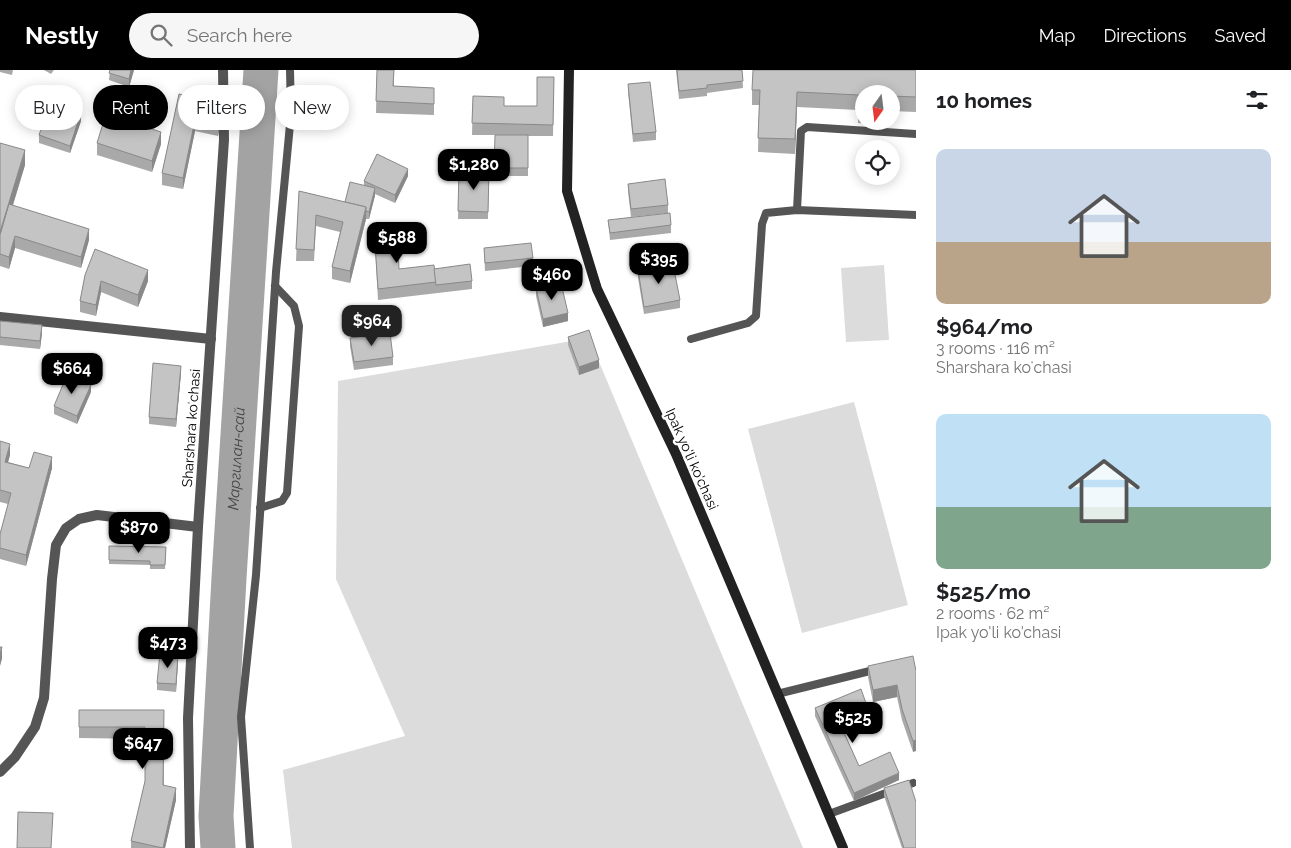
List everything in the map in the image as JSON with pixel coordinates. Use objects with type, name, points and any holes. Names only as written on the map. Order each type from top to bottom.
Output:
[{"type":"main road","name":"Ipak yo'li ko'chasi","points":[[569,70],[567,190],[597,289],[676,454],[843,848]]},
{"type":"street","name":"Sharshara koʻchasi","points":[[190,848],[188,718],[198,527],[224,140],[223,70]]},
{"type":"street","points":[[0,317],[211,339]]},
{"type":"street","points":[[0,772],[15,757],[35,727],[44,698],[56,545],[66,528],[79,518],[98,516],[198,527]]},
{"type":"lane","points":[[250,848],[241,717],[256,575],[275,286],[292,114],[290,70]]},
{"type":"lane","points":[[798,210],[801,131],[807,127],[916,134]]},
{"type":"lane","points":[[691,338],[748,323],[756,316],[762,224],[766,213],[798,210],[916,216]]},
{"type":"lane","points":[[260,508],[282,501],[287,492],[300,326],[294,306],[275,286]]},
{"type":"lane","points":[[777,694],[888,666]]},
{"type":"lane","points":[[829,814],[913,783]]},
{"type":"shaded area","points":[[884,265],[889,340],[846,342],[841,268]]},
{"type":"shaded area","points":[[589,338],[803,848],[292,848],[283,770],[405,736],[336,579],[338,381]]},
{"type":"shaded area","points":[[854,402],[908,605],[802,633],[748,429]]},
{"type":"building","points":[[110,70],[131,70],[129,79],[109,73]]},
{"type":"building","points":[[377,70],[394,70],[393,86],[434,88],[434,104],[376,101]]},
{"type":"building","points":[[677,70],[742,70],[743,81],[707,85],[707,88],[679,91]]},
{"type":"building","points":[[753,70],[916,70],[916,97],[900,96],[900,85],[855,85],[855,95],[797,92],[795,139],[758,138],[760,90],[752,90]]},
{"type":"building","points":[[537,77],[554,77],[553,125],[472,123],[473,96],[504,97],[504,106],[537,106]]},
{"type":"building","points":[[650,82],[656,132],[633,134],[628,84]]},
{"type":"building","points":[[178,99],[178,130],[193,130],[183,178],[162,173]]},
{"type":"building","points":[[41,130],[75,130],[70,146],[39,135]]},
{"type":"building","points":[[101,130],[155,130],[161,132],[152,161],[97,143]]},
{"type":"building","points":[[495,135],[528,135],[528,168],[494,168]]},
{"type":"building","points":[[0,143],[25,150],[0,232]]},
{"type":"building","points":[[377,154],[408,169],[395,195],[364,181]]},
{"type":"building","points":[[459,170],[489,170],[488,212],[458,211]]},
{"type":"building","points":[[665,179],[668,205],[631,209],[628,184]]},
{"type":"building","points":[[350,182],[375,188],[369,212],[366,211],[366,207],[345,202]]},
{"type":"building","points":[[299,191],[366,207],[350,271],[332,267],[343,222],[316,215],[314,250],[296,249]]},
{"type":"building","points":[[9,204],[89,229],[81,257],[15,236],[9,257],[0,254],[0,235]]},
{"type":"building","points":[[670,213],[671,225],[610,233],[608,220]]},
{"type":"building","points":[[374,229],[397,231],[399,269],[434,265],[436,282],[378,289]]},
{"type":"building","points":[[531,243],[533,258],[485,263],[484,248]]},
{"type":"building","points":[[95,249],[148,270],[138,295],[101,281],[96,305],[80,301],[85,275]]},
{"type":"building","points":[[470,264],[472,281],[436,285],[434,269]]},
{"type":"building","points":[[673,264],[680,300],[644,307],[638,270]]},
{"type":"building","points":[[561,283],[568,313],[543,319],[536,288]]},
{"type":"building","points":[[0,321],[42,325],[40,341],[0,337]]},
{"type":"building","points":[[589,330],[599,360],[579,367],[568,337]]},
{"type":"building","points":[[390,333],[393,357],[354,362],[350,338]]},
{"type":"building","points":[[153,363],[181,366],[176,419],[149,417]]},
{"type":"building","points":[[67,375],[91,385],[77,416],[54,406]]},
{"type":"building","points":[[0,441],[10,444],[5,462],[29,468],[34,452],[52,457],[26,555],[0,548],[0,534],[11,493],[0,490]]},
{"type":"building","points":[[109,546],[166,547],[165,565],[150,565],[150,561],[109,560]]},
{"type":"building","points":[[160,653],[178,654],[176,684],[157,683]]},
{"type":"building","points":[[913,656],[916,671],[916,740],[913,741],[902,709],[897,685],[873,690],[868,666]]},
{"type":"building","points":[[861,689],[867,706],[837,717],[859,766],[890,752],[899,773],[854,793],[815,708]]},
{"type":"building","points":[[79,710],[164,710],[163,785],[176,788],[163,848],[131,841],[145,781],[145,727],[79,727]]},
{"type":"building","points":[[909,780],[916,802],[916,848],[904,848],[884,788]]},
{"type":"building","points":[[18,812],[53,813],[51,848],[17,848]]},
{"type":"waterway","name":"Маргилан-сай","points":[[218,848],[216,816],[229,578],[261,70]]}]
